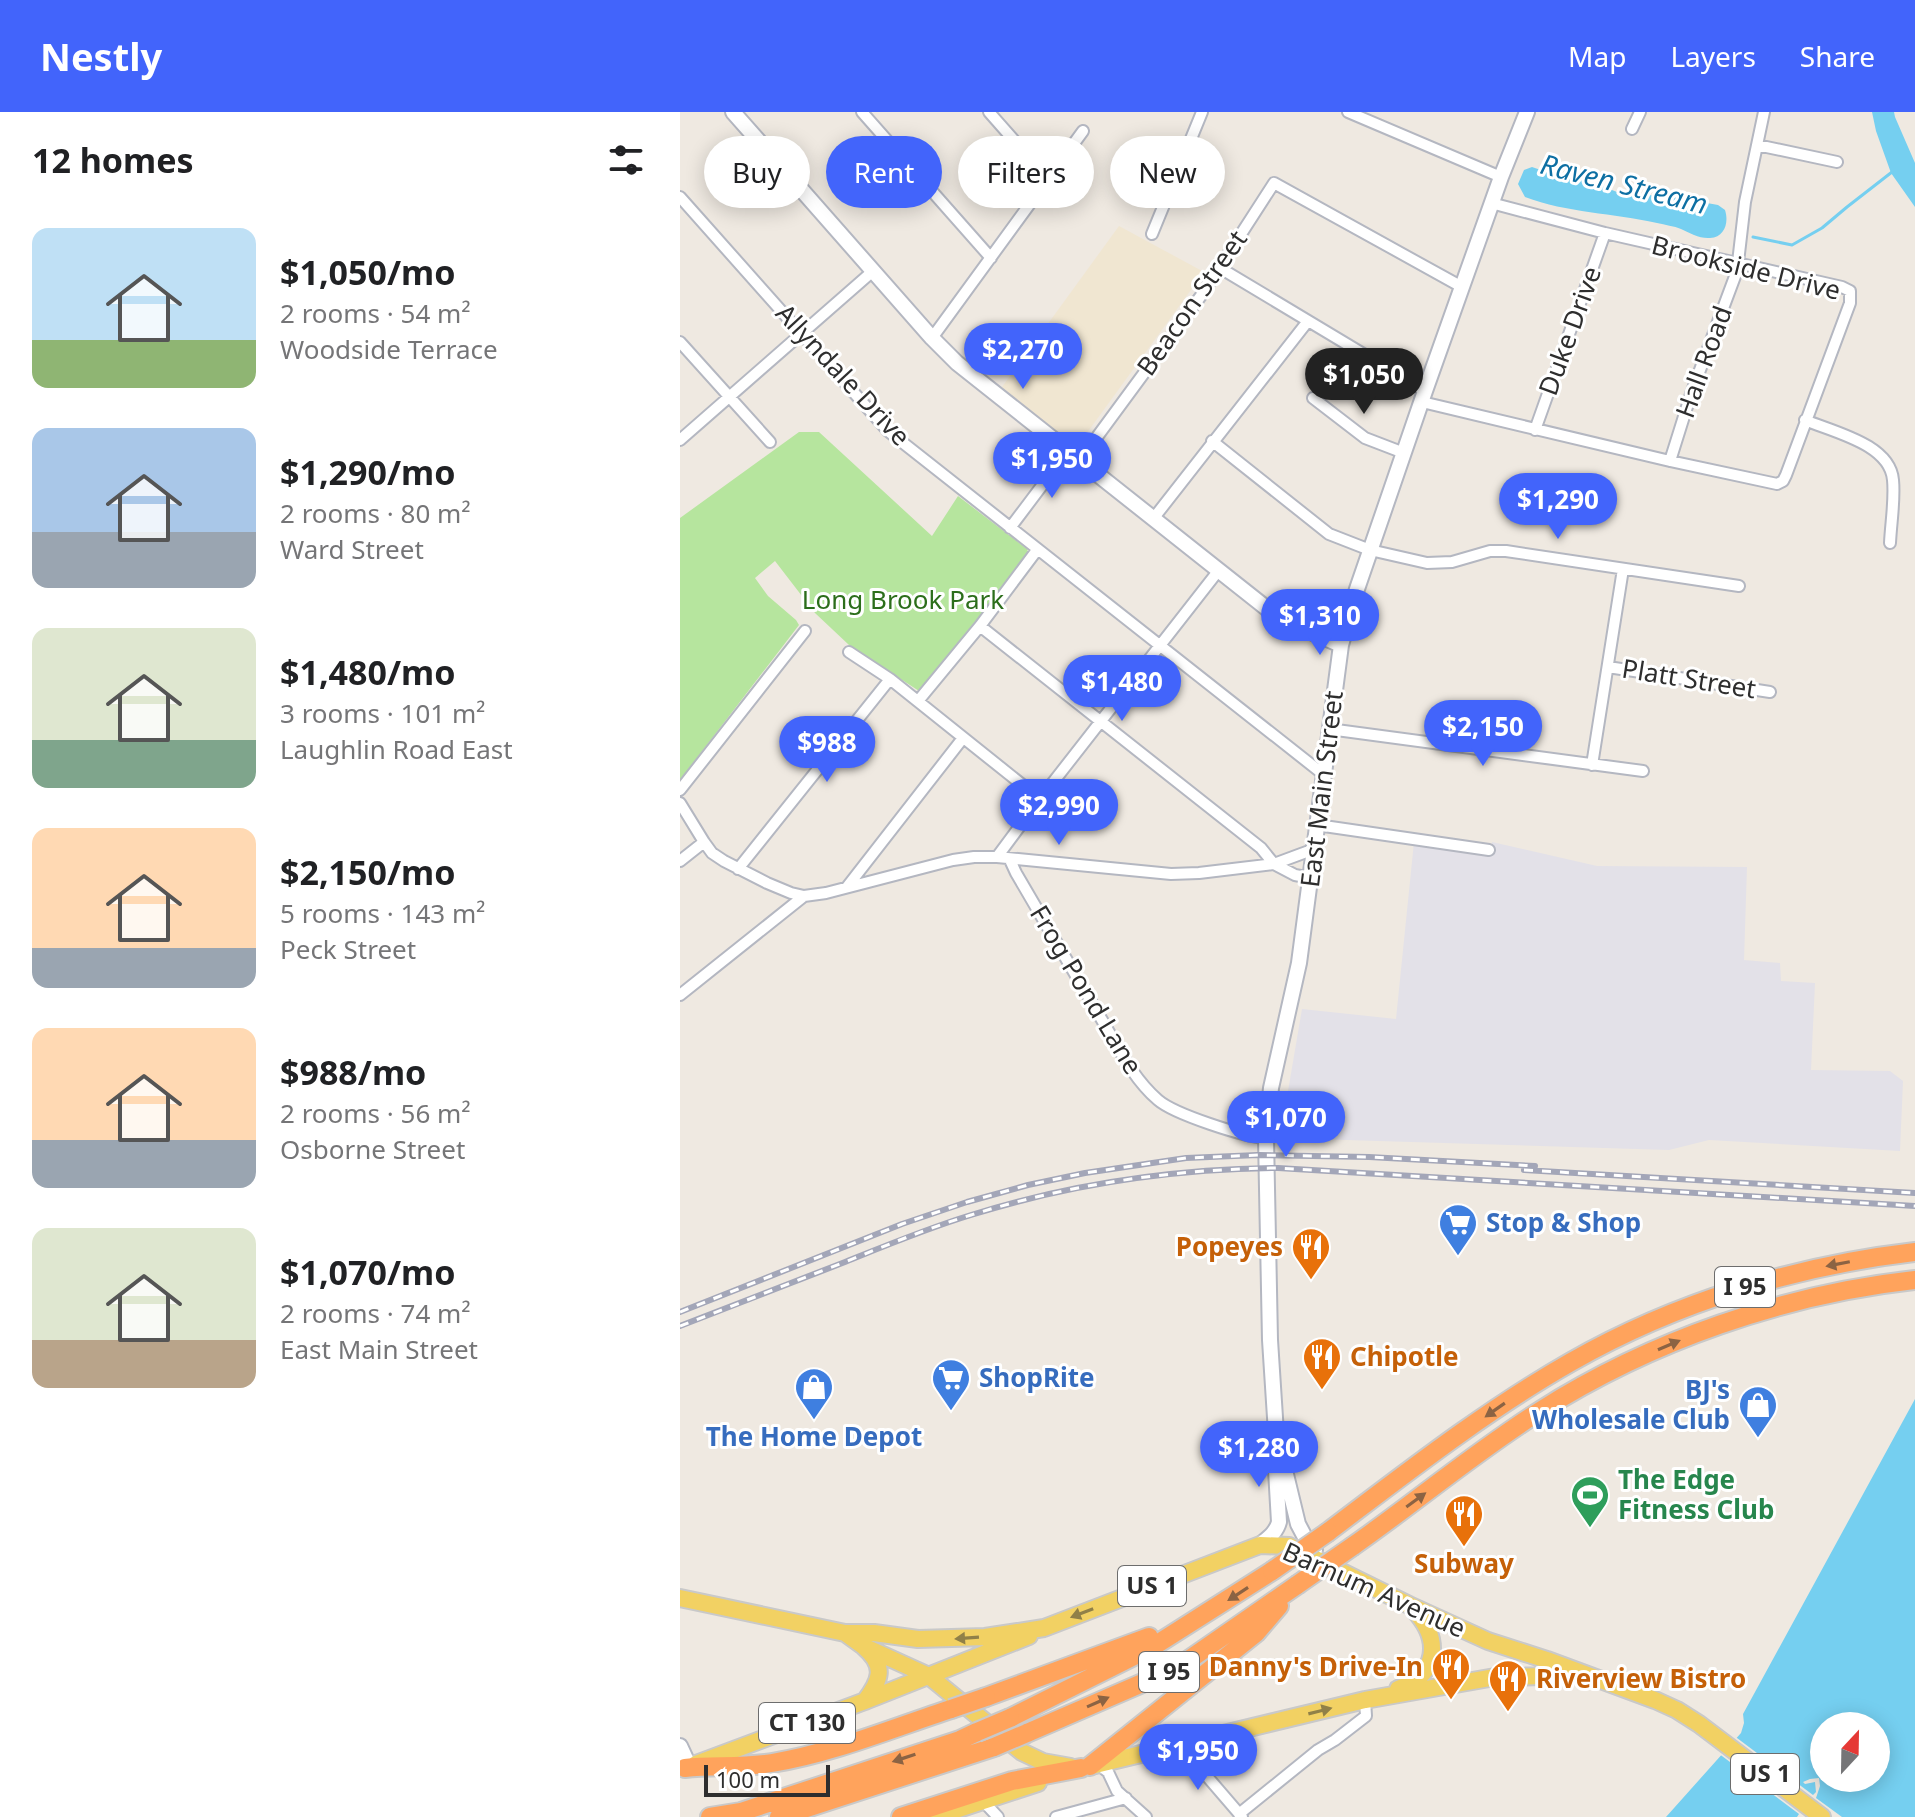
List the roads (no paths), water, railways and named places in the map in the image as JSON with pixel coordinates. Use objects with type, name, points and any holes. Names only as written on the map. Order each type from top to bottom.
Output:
[{"type":"highway","name":"I 95","points":[[710,1817],[741,1812],[960,1740],[1154,1646],[1272,1571],[1497,1408],[1585,1354],[1662,1317],[1741,1288],[1819,1267],[1915,1252]]},
{"type":"highway","name":"I 95","points":[[779,1817],[994,1747],[1177,1668],[1353,1546],[1521,1423],[1598,1378],[1677,1342],[1766,1310],[1852,1290],[1915,1280]]},
{"type":"highway","points":[[901,1817],[1012,1781],[1090,1766],[1256,1633],[1297,1585]]},
{"type":"highway","points":[[682,1768],[755,1766],[833,1748],[986,1697],[1203,1616]]},
{"type":"main road","points":[[733,112],[932,338],[965,370],[1278,616],[1341,645]]},
{"type":"main road","name":"East Main Street","points":[[1260,1545],[1277,1529],[1279,1522],[1278,1445],[1270,1340],[1266,1138],[1271,1088],[1299,963],[1341,645],[1423,396],[1491,203],[1527,112]]},
{"type":"main road","name":"East Main Street","points":[[1278,1445],[1298,1524],[1308,1543],[1333,1567]]},
{"type":"main road","name":"Barnum Avenue","points":[[680,1598],[845,1633],[958,1639],[1044,1628],[1260,1545],[1289,1546],[1488,1641],[1663,1704],[1708,1731],[1822,1817]]},
{"type":"main road","points":[[1383,1697],[1418,1678],[1431,1658],[1429,1631],[1409,1605]]},
{"type":"main road","name":"CT 130","points":[[682,1768],[865,1701],[1044,1628]]},
{"type":"main road","name":"Barnum Avenue","points":[[845,1633],[863,1646],[929,1676],[956,1705],[1029,1756],[1053,1765],[1090,1766]]},
{"type":"main road","points":[[956,1705],[954,1683],[957,1673],[1012,1650],[1025,1638]]},
{"type":"main road","points":[[863,1646],[875,1658],[879,1671],[877,1684],[865,1701]]},
{"type":"main road","name":"US 1","points":[[1090,1766],[1365,1700],[1495,1677],[1545,1676],[1565,1667]]},
{"type":"main road","points":[[680,1746],[686,1759],[682,1768]]},
{"type":"main road","points":[[934,1817],[1090,1766]]},
{"type":"street","points":[[862,112],[991,258]]},
{"type":"street","points":[[989,112],[1010,136]]},
{"type":"street","points":[[1152,234],[1202,112]]},
{"type":"street","points":[[1348,112],[1501,177]]},
{"type":"street","points":[[1632,129],[1640,112]]},
{"type":"street","name":"Hall Road","points":[[1670,461],[1691,394],[1737,271],[1745,202],[1764,112]]},
{"type":"street","points":[[1079,136],[1083,131]]},
{"type":"street","points":[[1757,145],[1837,162]]},
{"type":"street","name":"Beacon Street","points":[[1010,528],[1074,456],[1220,268],[1274,183],[1462,287]]},
{"type":"street","name":"Allyndale Drive","points":[[680,197],[882,425],[1323,774]]},
{"type":"street","name":"Brookside Drive","points":[[1491,203],[1605,233],[1842,287],[1851,293],[1850,303],[1780,483],[1771,484],[1670,461]]},
{"type":"street","points":[[932,338],[1027,208]]},
{"type":"street","name":"Duke Drive","points":[[1535,430],[1605,233]]},
{"type":"street","points":[[1220,268],[1423,396],[1535,430],[1670,461]]},
{"type":"street","points":[[680,440],[873,271]]},
{"type":"street","points":[[1153,519],[1308,321]]},
{"type":"street","points":[[680,342],[770,442]]},
{"type":"street","points":[[1313,398],[1365,438],[1404,453]]},
{"type":"street","points":[[1805,420],[1868,446],[1886,461],[1894,483],[1890,543]]},
{"type":"street","points":[[1212,441],[1329,534],[1370,550],[1427,563],[1452,562],[1490,551],[1506,551],[1739,586]]},
{"type":"street","points":[[918,701],[1037,550]]},
{"type":"street","points":[[1592,765],[1623,569]]},
{"type":"street","points":[[997,857],[1219,570]]},
{"type":"street","points":[[980,626],[1261,848],[1274,864],[1295,875],[1311,878]]},
{"type":"street","points":[[680,790],[805,631]]},
{"type":"street","points":[[849,652],[890,679],[1040,799]]},
{"type":"street","name":"Platt Street","points":[[1608,667],[1770,692]]},
{"type":"street","points":[[738,869],[890,679]]},
{"type":"street","points":[[1329,729],[1643,771]]},
{"type":"street","points":[[847,887],[963,738]]},
{"type":"street","points":[[680,803],[715,856],[782,890],[804,896],[974,857],[1171,874],[1199,873],[1274,864],[1302,855],[1315,844]]},
{"type":"street","points":[[1317,825],[1489,850]]},
{"type":"street","points":[[680,861],[704,842]]},
{"type":"street","name":"Frog Pond Lane","points":[[1010,860],[1123,1055],[1157,1100],[1176,1111],[1246,1135],[1266,1138]]},
{"type":"street","points":[[680,995],[804,896]]},
{"type":"street","points":[[1180,1745],[1241,1815],[1318,1750],[1366,1716],[1365,1700]]},
{"type":"street","points":[[1090,1766],[1108,1772],[1117,1791],[1146,1817]]},
{"type":"street","points":[[1056,1817],[1126,1798]]},
{"type":"street","points":[[983,1801],[998,1817]]},
{"type":"water","points":[[1872,112],[1894,112],[1915,163],[1915,207],[1891,173]]},
{"type":"water","points":[[1532,167],[1564,178],[1580,178],[1622,194],[1668,196],[1718,205],[1725,210],[1726,224],[1719,235],[1706,238],[1669,226],[1541,202],[1525,197],[1518,184],[1524,170]]},
{"type":"water","points":[[1915,1399],[1915,1817],[1666,1817],[1741,1733],[1743,1714]]},
{"type":"waterway","name":"Raven Stream","points":[[1753,237],[1792,245],[1822,228],[1892,172]]},
{"type":"railway","points":[[680,1312],[902,1224],[967,1202],[1085,1173],[1186,1158],[1258,1155],[1369,1157],[1535,1166]]},
{"type":"railway","points":[[680,1326],[971,1215],[1084,1187],[1200,1171],[1278,1168],[1915,1206]]},
{"type":"railway","points":[[1524,1170],[1915,1193]]},
{"type":"place","name":"Stop & Shop","points":[[1458,1257]]},
{"type":"place","name":"Popeyes","points":[[1311,1281]]},
{"type":"place","name":"Chipotle","points":[[1322,1391]]},
{"type":"place","name":"ShopRite","points":[[951,1412]]},
{"type":"place","name":"The Home Depot","points":[[814,1421]]},
{"type":"place","name":"BJ's Wholesale Club","points":[[1758,1439]]},
{"type":"place","name":"The Edge Fitness Club","points":[[1590,1529]]},
{"type":"place","name":"Subway","points":[[1464,1548]]},
{"type":"place","name":"Danny's Drive-In","points":[[1451,1701]]},
{"type":"place","name":"Riverview Bistro","points":[[1508,1713]]},
{"type":"park label","name":"Long Brook Park","points":[[903,600]]}]
